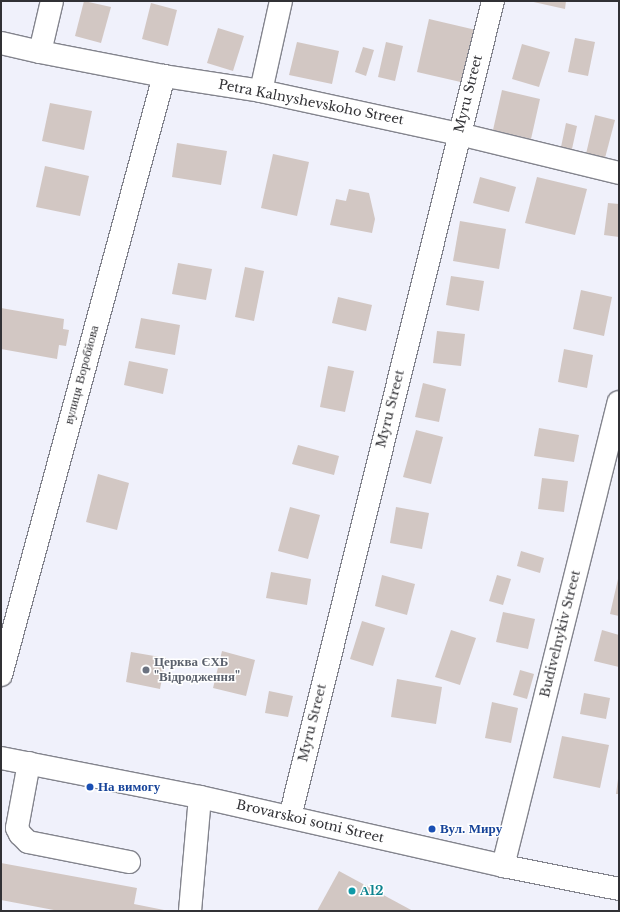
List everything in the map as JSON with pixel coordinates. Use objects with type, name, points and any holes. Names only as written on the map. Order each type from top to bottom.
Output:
[{"type":"street","points":[[40,52],[52,1]]},
{"type":"street","points":[[261,91],[281,1]]},
{"type":"street","name":"Myru Street","points":[[290,817],[492,1]]},
{"type":"street","name":"Petra Kalnyshevskoho Street","points":[[1,43],[164,76],[261,91],[459,134],[619,173]]},
{"type":"street","name":"вулиця Воробйова","points":[[1,675],[164,76]]},
{"type":"street","name":"Budivelnykiv Street","points":[[503,866],[619,402]]},
{"type":"street","name":"Brovarskoi sotni Street","points":[[1,758],[200,797],[503,866],[619,889]]},
{"type":"street","points":[[29,763],[9,828],[28,842],[130,862]]},
{"type":"street","points":[[190,911],[200,797]]},
{"type":"building","points":[[84,1],[111,7],[101,43],[75,36]]},
{"type":"building","points":[[529,1],[566,1],[565,9]]},
{"type":"building","points":[[151,3],[177,10],[168,46],[142,39]]},
{"type":"building","points":[[429,19],[476,30],[465,83],[417,72]]},
{"type":"building","points":[[218,28],[244,36],[233,71],[207,63]]},
{"type":"building","points":[[575,38],[595,42],[588,76],[568,72]]},
{"type":"building","points":[[297,42],[339,51],[332,84],[289,75]]},
{"type":"building","points":[[386,42],[403,46],[395,81],[378,77]]},
{"type":"building","points":[[522,44],[550,52],[539,87],[512,79]]},
{"type":"building","points":[[363,47],[374,50],[366,76],[355,72]]},
{"type":"building","points":[[502,90],[540,99],[531,139],[493,130]]},
{"type":"building","points":[[50,103],[92,111],[84,150],[42,141]]},
{"type":"building","points":[[595,115],[615,120],[605,158],[586,154]]},
{"type":"building","points":[[566,123],[577,126],[572,149],[561,147]]},
{"type":"building","points":[[177,143],[227,151],[221,185],[172,177]]},
{"type":"building","points":[[273,154],[309,162],[297,216],[261,208]]},
{"type":"building","points":[[45,166],[89,176],[80,216],[36,207]]},
{"type":"building","points":[[480,177],[516,187],[509,212],[473,203]]},
{"type":"building","points":[[537,177],[587,189],[575,235],[525,223]]},
{"type":"building","points":[[349,189],[369,193],[375,219],[372,233],[330,225],[336,199],[346,201]]},
{"type":"building","points":[[608,203],[619,204],[619,237],[604,235]]},
{"type":"building","points":[[460,221],[506,229],[499,269],[453,261]]},
{"type":"building","points":[[178,263],[212,269],[206,300],[172,294]]},
{"type":"building","points":[[245,267],[264,271],[254,321],[235,317]]},
{"type":"building","points":[[451,276],[484,281],[479,311],[446,305]]},
{"type":"building","points":[[581,290],[612,297],[604,336],[573,329]]},
{"type":"building","points":[[338,297],[372,305],[366,331],[332,323]]},
{"type":"building","points":[[1,308],[64,319],[63,329],[69,330],[66,346],[59,345],[57,359],[1,349]]},
{"type":"building","points":[[141,318],[180,325],[175,355],[135,348]]},
{"type":"building","points":[[437,331],[465,334],[461,366],[433,363]]},
{"type":"building","points":[[564,349],[593,355],[587,388],[558,382]]},
{"type":"building","points":[[129,361],[168,369],[163,394],[124,385]]},
{"type":"building","points":[[328,366],[354,371],[345,412],[320,407]]},
{"type":"building","points":[[423,383],[446,389],[439,422],[415,417]]},
{"type":"building","points":[[539,428],[579,435],[574,462],[534,456]]},
{"type":"building","points":[[416,430],[443,437],[431,484],[403,477]]},
{"type":"building","points":[[298,445],[339,456],[334,475],[292,464]]},
{"type":"building","points":[[98,474],[129,483],[117,530],[86,522]]},
{"type":"building","points":[[542,478],[568,481],[564,512],[538,509]]},
{"type":"building","points":[[290,507],[320,515],[308,559],[278,551]]},
{"type":"building","points":[[396,507],[429,513],[422,549],[390,543]]},
{"type":"building","points":[[521,551],[544,558],[540,573],[517,566]]},
{"type":"building","points":[[271,572],[311,579],[307,605],[266,598]]},
{"type":"building","points":[[382,575],[415,584],[407,615],[375,606]]},
{"type":"building","points":[[497,575],[511,579],[503,605],[489,601]]},
{"type":"building","points":[[619,579],[619,616],[610,614]]},
{"type":"building","points":[[503,612],[535,619],[528,649],[496,642]]},
{"type":"building","points":[[362,621],[385,628],[373,666],[350,659]]},
{"type":"building","points":[[451,630],[476,638],[460,685],[435,677]]},
{"type":"building","points":[[602,630],[619,635],[619,667],[594,661]]},
{"type":"building","points":[[222,651],[255,660],[246,696],[213,688]]},
{"type":"building","name":"Церква ЄХБ \"Відродження\"","points":[[131,652],[166,658],[160,689],[126,682]]},
{"type":"building","points":[[520,670],[534,674],[527,699],[513,695]]},
{"type":"building","points":[[397,679],[442,687],[436,724],[391,717]]},
{"type":"building","points":[[269,691],[293,696],[288,717],[265,713]]},
{"type":"building","points":[[584,693],[610,698],[606,719],[580,714]]},
{"type":"building","points":[[492,702],[518,708],[511,743],[485,738]]},
{"type":"building","points":[[562,736],[609,745],[600,788],[553,778]]},
{"type":"building","points":[[618,779],[619,794],[616,794]]},
{"type":"building","points":[[1,863],[137,888],[134,904],[169,911],[59,911],[1,900]]},
{"type":"building","name":"А12","points":[[339,871],[413,911],[317,911]]},
{"type":"place","name":"Церква ЄХБ \"Відродження\"","points":[[146,670]]},
{"type":"place","name":"На вимогу","points":[[90,787]]},
{"type":"place","name":"Вул. Миру","points":[[432,829]]},
{"type":"place","name":"А12","points":[[352,891]]}]
